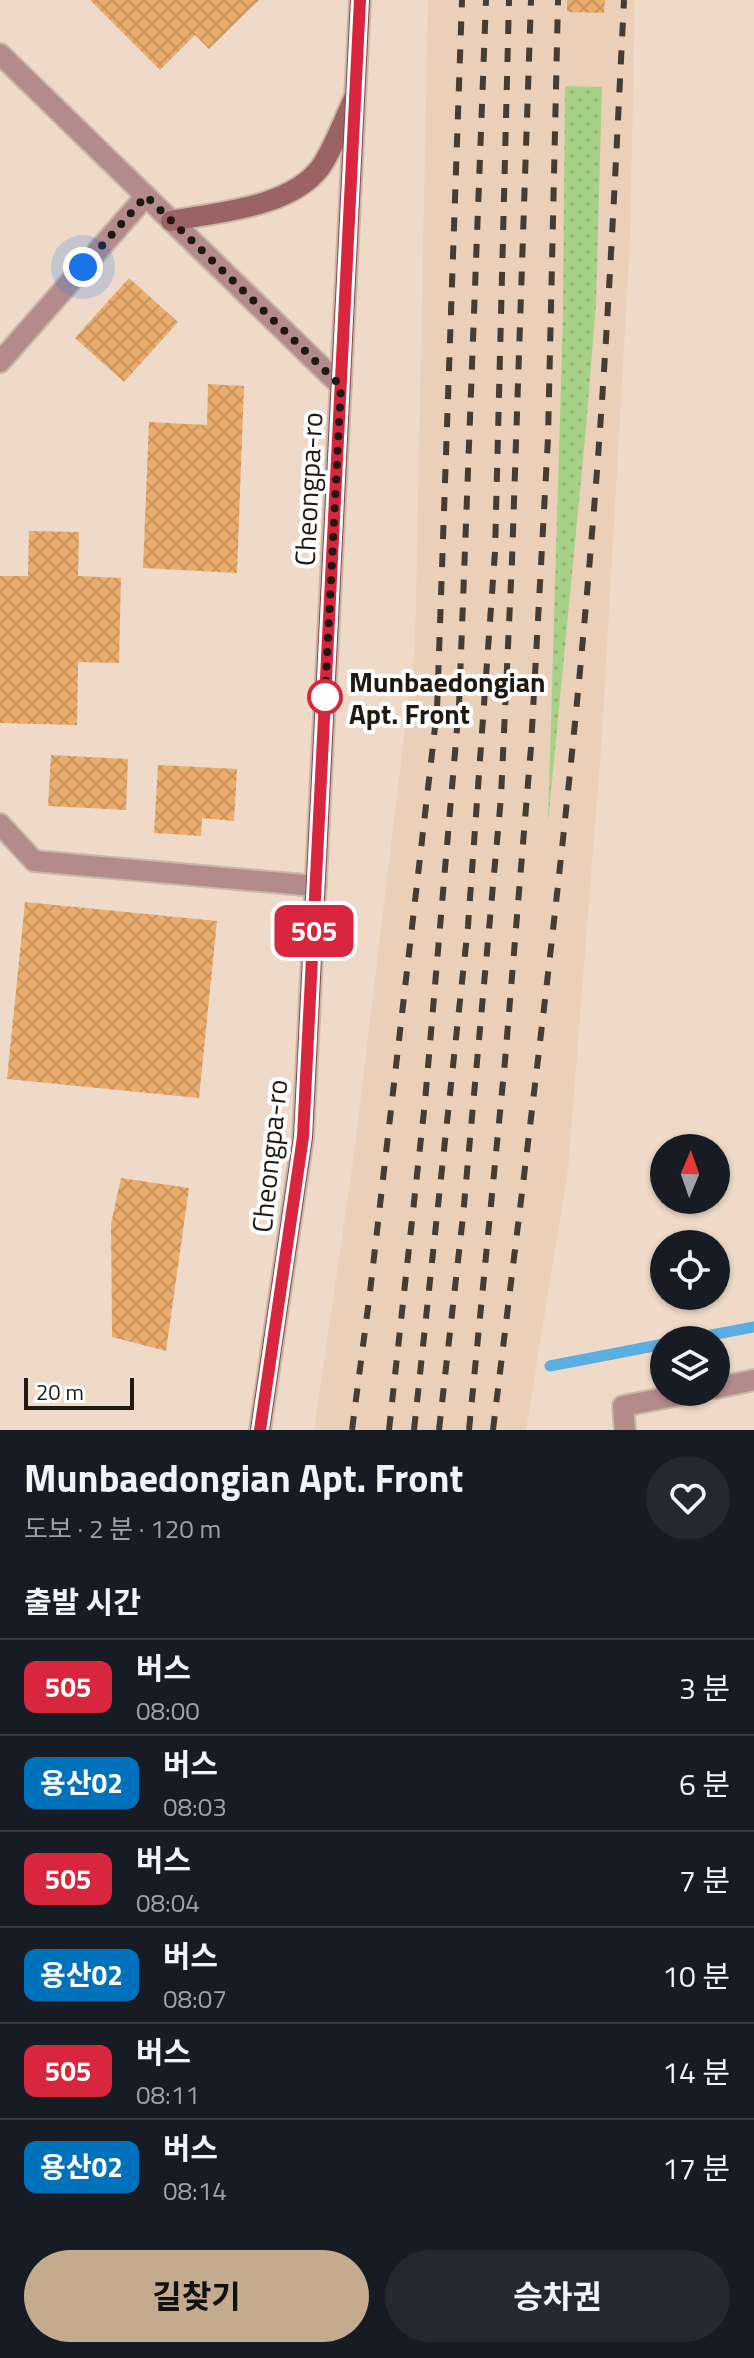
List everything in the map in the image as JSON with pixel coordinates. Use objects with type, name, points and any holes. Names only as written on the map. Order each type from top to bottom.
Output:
[{"type":"main road","name":"Cheongpa-ro","points":[[260,1430],[303,1137],[360,0]]},
{"type":"main road","points":[[171,221],[256,205],[300,188],[321,167],[355,96]]},
{"type":"street","points":[[0,54],[341,386]]},
{"type":"street","points":[[0,362],[146,196]]},
{"type":"street","points":[[0,824],[34,861],[316,886]]},
{"type":"street","points":[[730,1385],[754,1380]]},
{"type":"street","points":[[625,1430],[623,1406],[650,1401]]},
{"type":"shaded area","points":[[428,0],[635,0],[630,241],[602,736],[568,1170],[526,1430],[314,1430],[354,1154],[415,644]]},
{"type":"green space","points":[[565,86],[602,87],[596,303],[548,823],[563,315]]},
{"type":"building","points":[[90,0],[259,0],[209,49],[195,35],[160,70]]},
{"type":"building","points":[[567,0],[605,0],[604,13],[567,12]]},
{"type":"building","points":[[129,278],[178,322],[124,382],[75,338]]},
{"type":"building","points":[[208,384],[244,386],[237,573],[143,568],[149,422],[207,425]]},
{"type":"building","points":[[29,531],[79,532],[78,576],[121,578],[119,663],[78,662],[77,725],[0,723],[0,576],[28,576]]},
{"type":"building","points":[[51,755],[128,759],[126,810],[48,806]]},
{"type":"building","points":[[158,765],[237,769],[234,821],[202,818],[201,836],[154,833]]},
{"type":"building","points":[[25,902],[217,921],[199,1098],[7,1079]]},
{"type":"building","points":[[121,1178],[189,1188],[166,1351],[112,1337],[111,1224]]},
{"type":"waterway","points":[[730,1332],[754,1327]]},
{"type":"waterway","points":[[550,1366],[650,1347]]},
{"type":"railway","points":[[352,1430],[437,710],[462,0]]},
{"type":"railway","points":[[389,1430],[425,1102],[459,706],[486,0]]},
{"type":"railway","points":[[414,1430],[468,926],[495,552],[509,0]]},
{"type":"railway","points":[[439,1430],[463,1216],[501,797],[531,0]]},
{"type":"railway","points":[[469,1430],[505,1061],[531,747],[548,438],[558,0]]},
{"type":"railway","points":[[493,1430],[547,982],[582,645],[602,400],[624,0]]},
{"type":"bus line","name":"505","points":[[260,1430],[303,1137],[360,0]]},
{"type":"place","name":"Munbaedongian Apt. Front","points":[[325,697]]},
{"type":"route","points":[[83,267],[146,196],[341,386],[325,697]]}]
